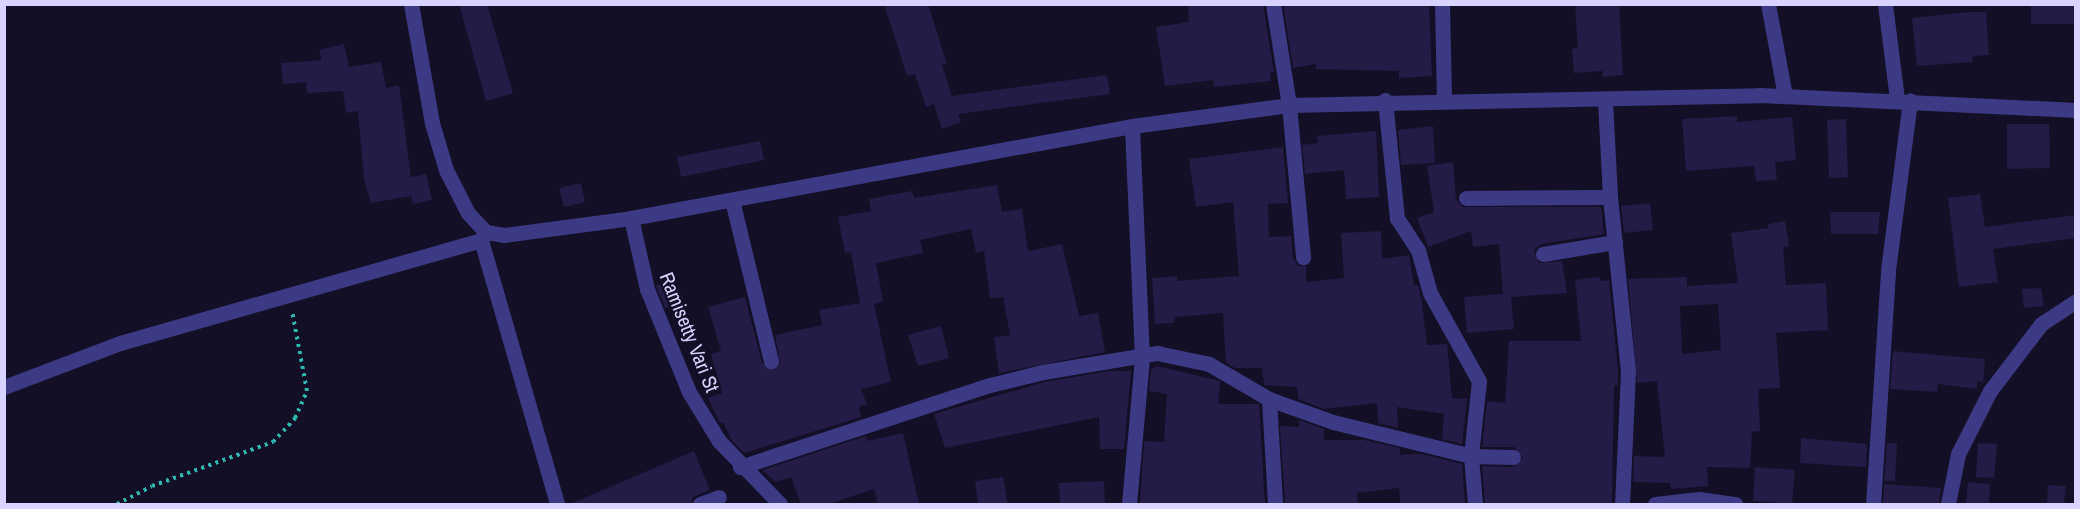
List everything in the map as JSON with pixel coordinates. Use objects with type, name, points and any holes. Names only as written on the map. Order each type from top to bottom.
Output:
[{"type":"street","points":[[411,4],[432,123],[446,170],[468,213],[484,236],[557,504]]},
{"type":"street","points":[[1273,4],[1288,105],[1303,257]]},
{"type":"street","points":[[1442,4],[1444,101]]},
{"type":"street","points":[[1768,4],[1785,96]]},
{"type":"street","points":[[1873,504],[1888,270],[1904,100],[1885,4]]},
{"type":"street","points":[[4,387],[120,343],[484,236],[631,218],[1132,126],[1288,105],[1385,100],[1605,101],[1785,96],[2076,110]]},
{"type":"street","points":[[1385,100],[1397,218],[1418,250],[1430,293],[1479,381],[1471,456],[1475,504]]},
{"type":"street","points":[[1605,101],[1610,197],[1628,372],[1622,504]]},
{"type":"street","points":[[1129,504],[1142,357],[1132,126]]},
{"type":"street","points":[[1466,198],[1610,197]]},
{"type":"street","points":[[732,200],[771,361]]},
{"type":"street","name":"Ramisetty Vari St","points":[[631,218],[647,290],[688,392],[740,467],[780,504]]},
{"type":"street","points":[[1543,254],[1615,242]]},
{"type":"street","points":[[1948,504],[1958,454],[1990,391],[2041,324],[2076,302]]},
{"type":"street","points":[[740,467],[813,440],[990,385],[1043,372],[1157,353],[1209,364],[1269,399],[1349,426],[1471,456],[1513,458]]},
{"type":"street","points":[[1269,399],[1275,504]]},
{"type":"street","points":[[700,504],[719,497]]},
{"type":"street","points":[[1655,504],[1699,499],[1736,504]]},
{"type":"path","points":[[117,504],[152,486],[273,442],[295,418],[307,391],[289,292]]},
{"type":"building","points":[[459,4],[487,4],[513,93],[486,101]]},
{"type":"building","points":[[884,4],[928,4],[947,64],[942,65],[952,96],[1107,75],[1110,94],[958,114],[961,122],[942,129],[934,104],[926,107],[915,74],[907,76]]},
{"type":"building","points":[[1188,4],[1263,4],[1274,72],[1270,72],[1271,81],[1214,87],[1213,80],[1165,86],[1156,27],[1189,22]]},
{"type":"building","points":[[1283,4],[1429,4],[1432,76],[1399,78],[1399,71],[1316,69],[1316,64],[1293,68]]},
{"type":"building","points":[[1575,4],[1619,4],[1623,75],[1603,77],[1602,71],[1574,73],[1572,49],[1578,48]]},
{"type":"building","points":[[2031,4],[2076,4],[2076,24],[2031,24]]},
{"type":"building","points":[[1986,12],[1989,55],[1972,56],[1973,62],[1917,66],[1912,18]]},
{"type":"building","points":[[344,44],[349,67],[381,62],[386,88],[399,85],[411,177],[426,174],[432,200],[413,204],[411,196],[371,203],[364,180],[358,111],[346,113],[343,91],[307,93],[306,82],[283,84],[281,63],[322,60],[319,50]]},
{"type":"building","points":[[1737,116],[1737,122],[1792,117],[1796,160],[1775,162],[1777,180],[1756,181],[1754,166],[1686,171],[1682,119]]},
{"type":"building","points":[[1846,119],[1848,177],[1829,178],[1827,120]]},
{"type":"building","points":[[2007,124],[2049,124],[2050,168],[2007,169]]},
{"type":"building","points":[[1433,126],[1435,163],[1401,165],[1398,130]]},
{"type":"building","points":[[1376,131],[1379,197],[1346,199],[1344,170],[1305,174],[1302,145],[1318,143],[1317,136]]},
{"type":"building","points":[[760,141],[764,160],[681,177],[677,157]]},
{"type":"building","points":[[1283,147],[1288,203],[1268,204],[1269,237],[1291,236],[1293,258],[1298,266],[1306,266],[1306,282],[1344,278],[1341,233],[1381,231],[1382,259],[1409,255],[1414,286],[1418,285],[1421,296],[1427,345],[1447,344],[1452,398],[1467,399],[1462,444],[1442,439],[1444,414],[1397,407],[1398,428],[1378,423],[1377,403],[1324,409],[1298,399],[1297,387],[1264,385],[1262,368],[1235,368],[1226,363],[1223,313],[1174,317],[1174,323],[1155,324],[1152,278],[1177,276],[1177,281],[1239,276],[1233,202],[1196,207],[1189,159]]},
{"type":"building","points":[[1453,162],[1456,199],[1462,207],[1601,207],[1604,234],[1541,244],[1534,250],[1539,263],[1562,261],[1567,293],[1511,297],[1514,329],[1467,333],[1464,297],[1503,294],[1499,244],[1473,247],[1471,231],[1428,247],[1417,218],[1434,212],[1427,166]]},
{"type":"building","points":[[581,183],[585,202],[564,207],[559,188]]},
{"type":"building","points":[[997,185],[1002,212],[1022,209],[1028,251],[1062,244],[1079,316],[1098,313],[1105,352],[999,373],[994,337],[1010,335],[1003,297],[990,298],[984,251],[976,253],[971,229],[920,240],[923,253],[876,263],[883,301],[874,304],[891,382],[861,389],[867,404],[859,407],[861,417],[744,453],[732,441],[723,422],[720,423],[708,398],[722,393],[711,354],[721,351],[708,307],[745,297],[762,363],[774,370],[780,363],[775,335],[822,325],[819,310],[860,303],[851,252],[845,253],[838,217],[871,211],[869,199],[912,191],[914,198]]},
{"type":"building","points":[[1980,194],[1985,227],[2076,215],[2076,238],[1993,249],[1998,282],[1959,287],[1948,198]]},
{"type":"building","points":[[1650,203],[1653,230],[1624,233],[1621,206]]},
{"type":"building","points":[[1830,212],[1880,212],[1878,234],[1831,234]]},
{"type":"building","points":[[1785,221],[1789,246],[1783,247],[1786,285],[1826,283],[1828,330],[1776,333],[1780,388],[1758,389],[1760,431],[1752,432],[1750,468],[1707,467],[1708,486],[1671,489],[1670,483],[1633,482],[1634,456],[1665,457],[1657,381],[1637,383],[1628,279],[1687,277],[1687,286],[1738,283],[1731,233],[1768,228],[1768,224]],"holes":[[[1718,304],[1721,350],[1682,354],[1680,306]]]},
{"type":"building","points":[[1600,277],[1600,281],[1609,280],[1618,372],[1618,385],[1614,385],[1612,504],[1485,504],[1482,466],[1513,467],[1523,458],[1514,447],[1482,447],[1487,401],[1505,403],[1509,341],[1581,341],[1575,280]]},
{"type":"building","points":[[673,278],[683,299],[665,308],[656,286]]},
{"type":"building","points":[[2041,288],[2044,306],[2024,308],[2022,289]]},
{"type":"building","points":[[941,326],[949,358],[918,366],[908,335]]},
{"type":"building","points":[[1893,351],[1985,359],[1983,382],[1977,381],[1977,389],[1938,384],[1937,392],[1890,389]]},
{"type":"building","points":[[1157,366],[1220,381],[1218,404],[1259,404],[1265,504],[1140,504],[1144,441],[1164,442],[1167,394],[1149,391],[1151,370]]},
{"type":"building","points":[[1109,371],[1131,371],[1124,449],[1100,449],[1099,417],[945,448],[934,414],[1045,382]]},
{"type":"building","points":[[1299,420],[1324,429],[1324,440],[1364,440],[1400,448],[1400,455],[1422,454],[1462,464],[1465,504],[1400,504],[1399,488],[1357,493],[1358,504],[1285,504],[1280,426],[1299,427]]},
{"type":"building","points":[[903,433],[919,504],[878,504],[874,489],[829,504],[801,504],[791,477],[776,482],[762,470],[866,436],[867,441]]},
{"type":"building","points":[[1801,438],[1867,444],[1866,467],[1800,463]]},
{"type":"building","points":[[1887,443],[1897,443],[1895,481],[1884,481]]},
{"type":"building","points":[[1978,443],[1997,444],[1994,478],[1976,477]]},
{"type":"building","points":[[694,451],[710,490],[693,497],[691,504],[570,504]]},
{"type":"building","points":[[1755,467],[1795,470],[1792,504],[1753,501]]},
{"type":"building","points":[[1003,477],[1008,504],[978,504],[975,481]]},
{"type":"building","points":[[1104,481],[1105,504],[1060,504],[1059,483]]},
{"type":"building","points":[[1968,482],[1990,484],[1989,504],[1966,504]]},
{"type":"building","points":[[1884,484],[1941,488],[1939,504],[1883,504]]},
{"type":"building","points":[[2048,485],[2066,486],[2064,504],[2047,503]]}]
